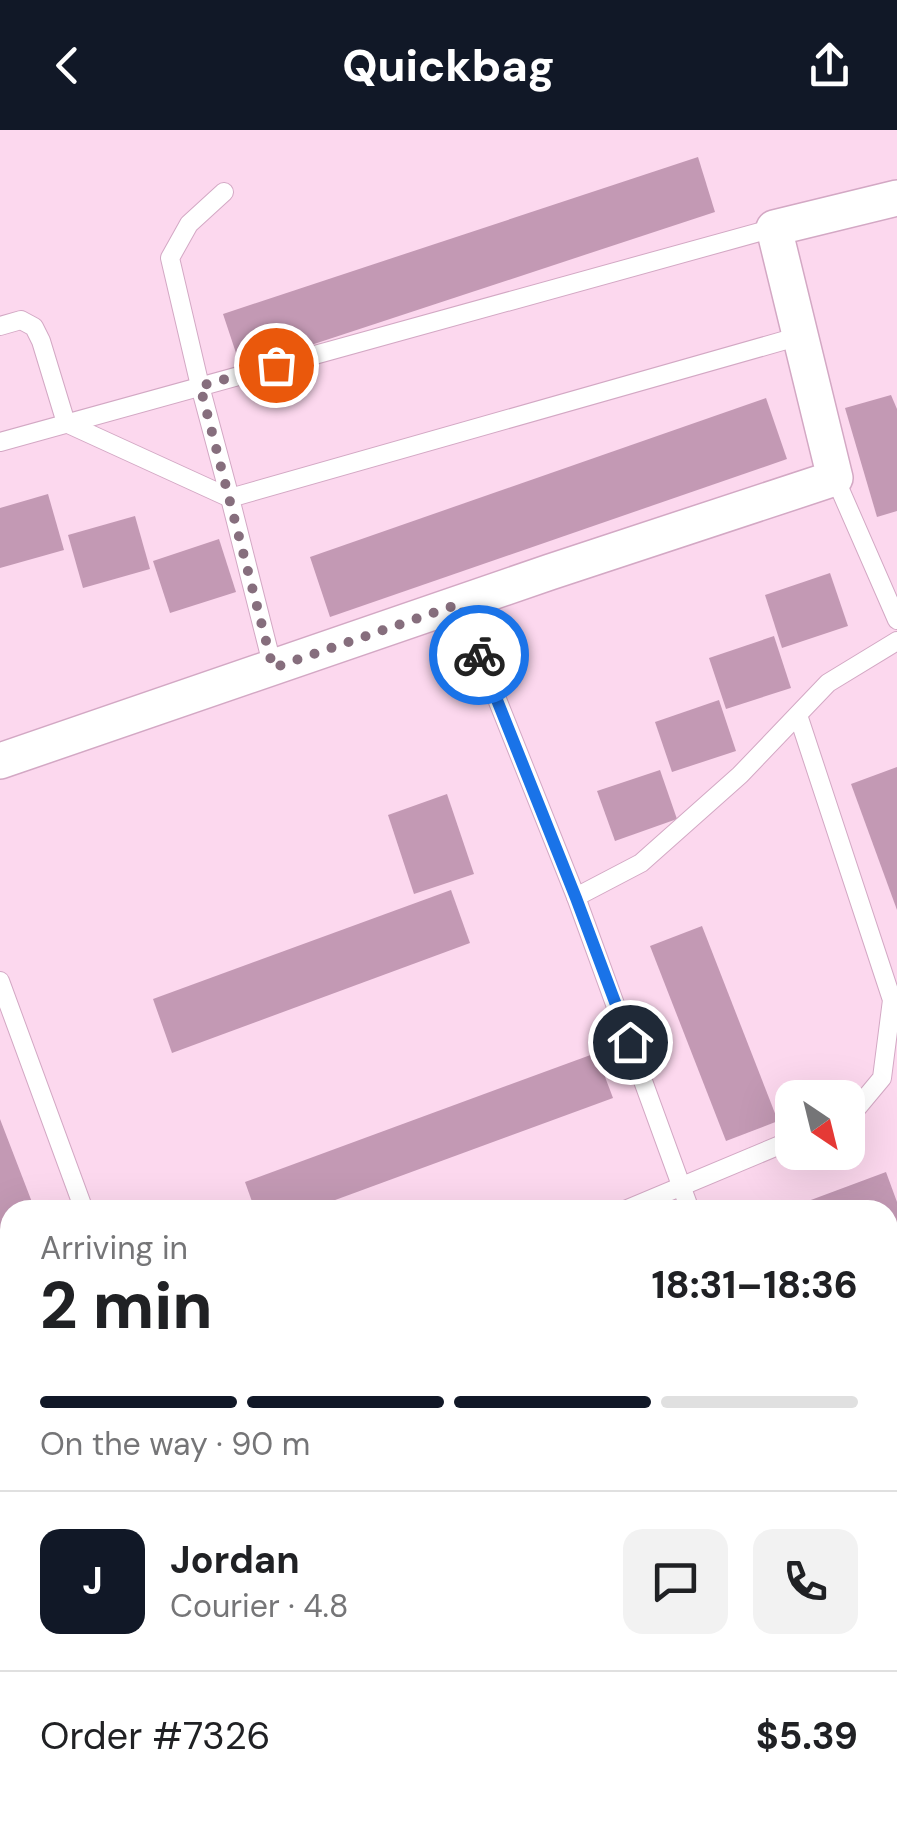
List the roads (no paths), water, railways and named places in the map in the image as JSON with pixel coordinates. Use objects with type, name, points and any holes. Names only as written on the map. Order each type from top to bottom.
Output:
[{"type":"street","points":[[0,761],[835,478],[774,228],[897,198]]},
{"type":"lane","points":[[224,192],[189,224],[170,258],[273,668]]},
{"type":"lane","points":[[0,442],[774,228]]},
{"type":"lane","points":[[0,326],[21,320],[34,326],[66,424],[230,498],[800,336]]},
{"type":"lane","points":[[835,478],[897,620]]},
{"type":"lane","points":[[459,604],[576,898],[686,1200]]},
{"type":"lane","points":[[576,898],[642,863],[740,775],[828,684],[897,642]]},
{"type":"lane","points":[[798,716],[892,1000],[882,1078],[865,1098]]},
{"type":"lane","points":[[0,981],[80,1200]]},
{"type":"lane","points":[[650,1200],[775,1147]]}]
